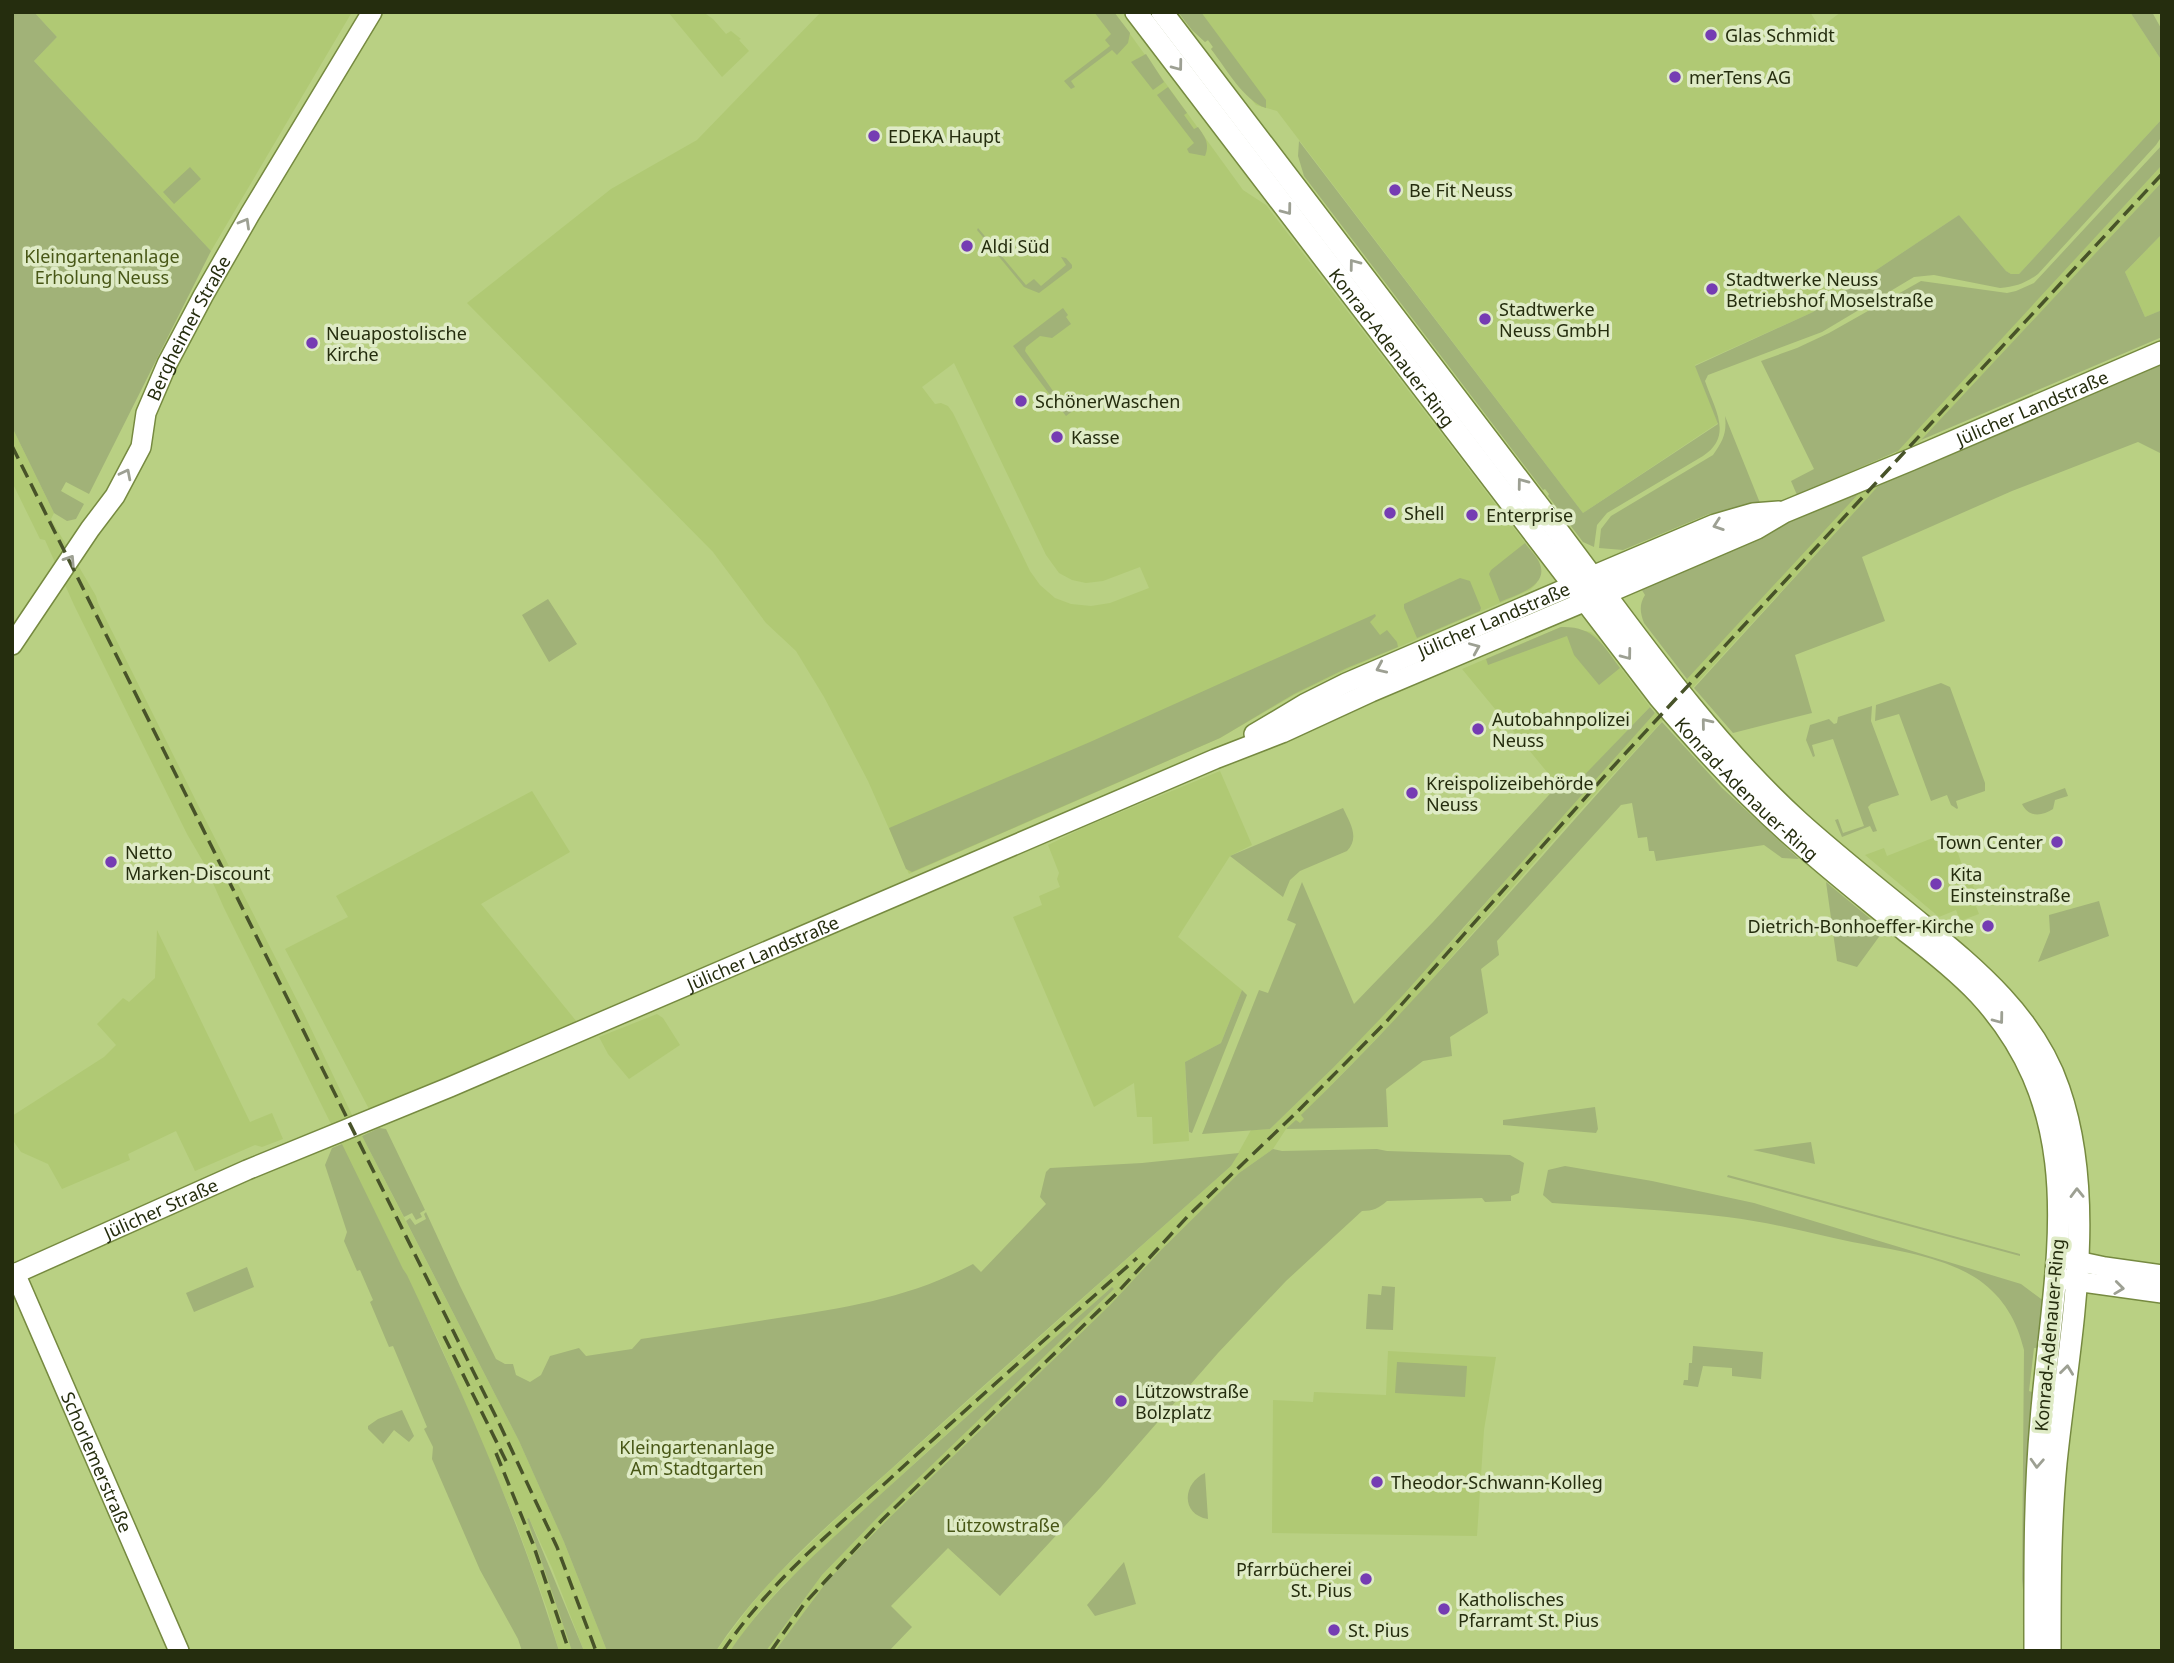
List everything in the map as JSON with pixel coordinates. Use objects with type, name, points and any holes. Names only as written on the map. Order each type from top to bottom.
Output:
[{"type":"main road","name":"Bergheimer Straße","points":[[12,645],[114,496],[141,447],[146,413],[167,364],[203,296],[372,12]]},
{"type":"main road","name":"Konrad-Adenauer-Ring","points":[[1136,12],[1590,589]]},
{"type":"main road","name":"Konrad-Adenauer-Ring","points":[[1162,12],[1590,589],[1659,697],[1711,758],[1797,841],[1963,979],[2013,1037],[2037,1084],[2050,1124],[2074,1311],[2053,1501],[2050,1651]]},
{"type":"main road","name":"Jülicher Landstraße","points":[[309,1145],[663,997],[1215,759],[1229,748],[1326,693],[1590,589],[1715,525],[1753,514],[1784,512],[2162,352]]},
{"type":"main road","name":"Jülicher Straße","points":[[14,1274],[309,1145]]},
{"type":"main road","name":"Konrad-Adenauer-Ring","points":[[2035,1651],[2037,1462],[2067,1269]]},
{"type":"main road","points":[[2067,1269],[2162,1275]]},
{"type":"main road","points":[[2067,1269],[2162,1293]]},
{"type":"main road","name":"Schorlemerstraße","points":[[14,1274],[179,1651]]},
{"type":"shaded area","points":[[34,12],[352,12],[211,251],[34,61],[57,37]]},
{"type":"shaded area","points":[[668,12],[703,12],[726,34],[731,31],[741,39],[739,40],[749,51],[722,77]]},
{"type":"shaded area","points":[[821,12],[1114,12],[1243,190],[1266,205],[1539,561],[1541,569],[1536,584],[1530,590],[1294,695],[1220,738],[909,874],[868,781],[824,697],[796,651],[766,623],[713,552],[467,303],[611,189],[697,140]],"holes":[[[954,363],[1046,555],[1059,573],[1086,583],[1103,581],[1140,567],[1149,588],[1110,603],[1091,606],[1071,604],[1055,598],[1040,585],[1030,571],[953,413],[948,406],[935,404],[922,387]]]},
{"type":"shaded area","points":[[1178,12],[1810,12],[1820,28],[1841,12],[2130,12],[2162,61],[2162,119],[2019,274],[2006,271],[1959,215],[1813,312],[1695,365],[1718,423],[1583,513],[1277,111],[1256,105],[1211,49],[1213,47],[1208,40],[1205,42],[1192,30]]},
{"type":"shaded area","points":[[2162,165],[2162,182],[1575,816],[1412,1002],[1302,1115],[1305,1119],[1300,1124],[1296,1121],[1286,1129],[1273,1149],[1239,1173],[1110,1305],[885,1522],[828,1580],[775,1651],[766,1651],[822,1575],[1112,1287],[930,1449],[783,1585],[730,1651],[716,1651],[775,1577],[840,1515],[1231,1166],[1251,1130],[1270,1129],[1334,1067],[1465,927],[1655,713]]},
{"type":"shaded area","points":[[2162,234],[2162,310],[2145,317],[2125,272]]},
{"type":"shaded area","points":[[12,427],[54,513],[51,519],[96,596],[362,1136],[519,1441],[564,1542],[607,1651],[584,1651],[552,1568],[529,1518],[527,1519],[572,1651],[559,1651],[516,1523],[440,1344],[74,605],[45,540],[40,539],[12,482]]},
{"type":"shaded area","points":[[1561,627],[1591,632],[1597,637],[1650,707],[1566,795],[1462,669]]},
{"type":"shaded area","points":[[1220,771],[1252,845],[1230,856],[1178,937],[1242,990],[1221,1043],[1185,1062],[1189,1141],[1153,1144],[1152,1117],[1137,1117],[1134,1083],[1094,1107],[1013,917],[1042,905],[1039,896],[1060,887],[1057,879],[1059,873],[1048,845]]},
{"type":"shaded area","points":[[532,791],[570,852],[481,904],[577,1022],[369,1109],[285,949],[348,917],[336,896]]},
{"type":"shaded area","name":"Kita Einsteinstraße","points":[[1948,832],[1966,876],[1969,875],[1976,894],[1972,896],[1979,914],[1960,921],[1956,910],[1939,917],[1865,855],[1884,848],[1887,856]]},
{"type":"shaded area","points":[[157,930],[250,1122],[272,1113],[283,1139],[262,1147],[255,1145],[195,1171],[176,1131],[128,1154],[130,1160],[62,1189],[48,1164],[21,1152],[12,1139],[12,1116],[104,1057],[116,1045],[97,1024],[123,998],[129,1002],[155,978]]},
{"type":"shaded area","points":[[657,1014],[663,1018],[680,1045],[629,1079],[608,1054],[599,1037]]},
{"type":"shaded area","name":"Theodor-Schwann-Kolleg","points":[[1388,1351],[1496,1357],[1484,1430],[1477,1536],[1272,1533],[1273,1400],[1313,1402],[1314,1392],[1386,1395]]},
{"type":"green space","name":"Kleingartenanlage Erholung Neuss","points":[[12,12],[34,12],[57,37],[34,61],[211,251],[89,494],[66,482],[61,491],[84,504],[76,519],[67,521],[54,513],[12,427]]},
{"type":"green space","points":[[1094,12],[1114,12],[1130,33],[1128,43],[1117,55],[1112,50],[1071,81],[1075,87],[1071,89],[1064,81],[1110,46],[1105,40],[1111,34]]},
{"type":"green space","points":[[1178,12],[1201,12],[1266,100],[1266,108],[1243,91],[1211,49],[1213,47],[1208,40],[1205,42],[1192,30]]},
{"type":"green space","points":[[2130,12],[2152,12],[2162,30],[2162,61]]},
{"type":"green space","points":[[1146,54],[1164,82],[1153,90],[1131,62]]},
{"type":"green space","points":[[1168,87],[1187,113],[1184,115],[1194,129],[1198,127],[1205,137],[1205,156],[1189,153],[1187,149],[1194,143],[1157,95]]},
{"type":"green space","points":[[2162,119],[2162,136],[2156,145],[2038,274],[2029,280],[2000,288],[1934,275],[1914,277],[1822,332],[1708,375],[1705,381],[1719,421],[1718,440],[1703,456],[1607,513],[1597,525],[1594,547],[1583,542],[1304,176],[1298,156],[1299,141],[1583,513],[1718,424],[1695,366],[1813,312],[1959,215],[2006,271],[2019,274]]},
{"type":"green space","points":[[2162,145],[2162,165],[1898,451],[1797,495],[1791,481],[1814,469],[1761,361],[1829,333],[1921,281],[2007,293],[2034,283]]},
{"type":"green space","points":[[190,167],[201,179],[174,204],[163,192]]},
{"type":"green space","points":[[2162,182],[2162,234],[2125,272],[2145,317],[2162,310],[2162,337],[1921,440]]},
{"type":"green space","points":[[978,228],[1026,285],[1034,279],[1041,286],[1066,265],[1061,257],[1066,258],[1072,268],[1039,293],[1024,287]]},
{"type":"green space","points":[[1063,308],[1071,324],[1052,338],[1040,336],[1026,347],[1025,351],[1065,408],[1084,394],[1088,399],[1066,416],[1013,346]]},
{"type":"green space","points":[[2162,363],[2162,454],[2138,442],[2012,491],[1862,557],[1885,621],[1795,655],[1812,713],[1733,733],[1694,688],[1880,484]]},
{"type":"green space","points":[[1725,416],[1760,503],[1709,514],[1623,550],[1599,548],[1601,529],[1611,516],[1713,455],[1723,437]]},
{"type":"green space","points":[[1862,490],[1687,679],[1644,623],[1641,609],[1645,595],[1640,587]]},
{"type":"green space","points":[[1525,543],[1539,562],[1540,577],[1522,593],[1500,602],[1489,574]]},
{"type":"green space","points":[[1460,578],[1470,581],[1480,611],[1417,638],[1404,604]]},
{"type":"green space","points":[[548,599],[577,644],[549,662],[522,615]]},
{"type":"green space","points":[[1375,614],[1370,622],[1380,635],[1387,630],[1398,647],[1294,694],[1220,738],[912,872],[906,869],[889,828],[1090,742]]},
{"type":"green space","points":[[1561,627],[1572,627],[1589,633],[1602,644],[1620,668],[1599,685],[1574,655],[1567,636],[1488,665],[1486,659]]},
{"type":"green space","points":[[1941,683],[1950,687],[1985,783],[1985,791],[1956,801],[1957,809],[1951,805],[1947,795],[1931,801],[1899,714],[1875,721],[1876,705]]},
{"type":"green space","points":[[1872,706],[1871,721],[1899,795],[1868,807],[1877,831],[1873,832],[1870,826],[1842,837],[1835,820],[1838,819],[1843,833],[1864,826],[1833,739],[1812,745],[1813,757],[1806,740],[1810,725],[1829,719],[1834,724],[1837,723],[1838,717]]},
{"type":"green space","points":[[1650,707],[1655,713],[1404,994],[1270,1129],[1202,1134],[1259,990],[1268,993],[1296,924],[1287,920],[1302,882],[1354,1004],[1558,785],[1566,794]]},
{"type":"green space","points":[[1662,722],[1722,788],[1799,859],[1782,858],[1764,845],[1656,861],[1654,851],[1649,851],[1647,837],[1638,838],[1632,803],[1621,805],[1497,941],[1499,955],[1481,969],[1488,1013],[1450,1037],[1452,1056],[1423,1061],[1386,1089],[1388,1127],[1286,1129],[1296,1120],[1300,1123],[1304,1119],[1301,1115],[1395,1020]]},
{"type":"green space","points":[[2065,788],[2068,796],[2055,800],[2053,809],[2044,813],[2032,814],[2022,804]]},
{"type":"green space","points":[[1343,808],[1351,825],[1351,846],[1347,851],[1300,871],[1290,880],[1283,897],[1230,856]]},
{"type":"green space","points":[[1826,882],[1884,930],[1857,967],[1837,961]]},
{"type":"green space","points":[[2099,901],[2109,936],[2038,962],[2050,932],[2049,915]]},
{"type":"green space","points":[[1242,990],[1247,995],[1192,1133],[1189,1132],[1185,1062],[1221,1043]]},
{"type":"green space","points":[[1595,1107],[1598,1129],[1596,1133],[1503,1125],[1503,1120]]},
{"type":"green space","points":[[379,1128],[386,1129],[425,1210],[420,1213],[422,1217],[416,1220],[412,1213],[404,1217],[362,1136]]},
{"type":"green space","points":[[1811,1142],[1815,1164],[1753,1150]]},
{"type":"green space","points":[[342,1144],[450,1367],[509,1507],[559,1651],[522,1651],[480,1570],[432,1459],[433,1447],[424,1429],[427,1427],[393,1346],[389,1347],[360,1270],[357,1271],[344,1241],[347,1232],[325,1165],[332,1148]]},
{"type":"green space","name":"Lützowstraße","points":[[1273,1149],[1377,1149],[1510,1155],[1524,1163],[1519,1193],[1511,1196],[1511,1201],[1485,1202],[1482,1198],[1387,1201],[1376,1209],[1362,1211],[1286,1281],[1218,1353],[1101,1487],[1000,1596],[948,1548],[891,1606],[912,1627],[889,1651],[775,1651],[828,1580],[885,1522],[1110,1305],[1239,1173]]},
{"type":"green space","name":"Kleingartenanlage Am Stadtgarten","points":[[1239,1153],[1231,1166],[807,1545],[758,1596],[716,1651],[607,1651],[564,1542],[519,1441],[406,1221],[410,1218],[415,1225],[426,1219],[426,1212],[496,1359],[505,1364],[513,1364],[516,1375],[530,1382],[541,1375],[550,1356],[579,1348],[586,1356],[632,1349],[641,1339],[878,1300],[927,1285],[973,1264],[981,1272],[1046,1204],[1040,1197],[1046,1172],[1050,1168],[1142,1163]]},
{"type":"green space","points":[[1565,1166],[1754,1203],[2021,1284],[2048,1304],[2039,1348],[2034,1348],[2029,1391],[2032,1392],[2034,1422],[2025,1612],[2022,1579],[2024,1350],[2018,1329],[1996,1294],[1979,1280],[1950,1265],[1901,1251],[1743,1219],[1552,1203],[1543,1195],[1548,1170]]},
{"type":"green space","points":[[1728,1175],[2020,1254],[2020,1256],[1727,1177]]},
{"type":"green space","points":[[247,1267],[254,1287],[194,1312],[186,1293]]},
{"type":"green space","points":[[1382,1286],[1395,1287],[1393,1330],[1366,1329],[1368,1294],[1381,1295]]},
{"type":"green space","points":[[1112,1287],[1114,1289],[879,1516],[822,1575],[766,1651],[730,1651],[763,1608],[821,1549]]},
{"type":"green space","points":[[1693,1346],[1763,1352],[1761,1379],[1732,1376],[1732,1368],[1703,1366],[1698,1387],[1683,1385],[1684,1380],[1688,1380]]},
{"type":"green space","points":[[1397,1362],[1467,1366],[1465,1397],[1395,1393]]},
{"type":"green space","points":[[402,1410],[414,1436],[409,1442],[394,1430],[383,1444],[368,1429],[368,1426],[378,1419]]},
{"type":"green space","points":[[1205,1473],[1208,1519],[1193,1511],[1188,1498],[1192,1484]]},
{"type":"green space","points":[[529,1518],[584,1651],[572,1651],[527,1519]]},
{"type":"green space","points":[[1124,1562],[1136,1604],[1095,1616],[1087,1605]]},
{"type":"railway","points":[[771,1651],[804,1604],[882,1520],[1115,1295],[1188,1216],[1386,1022],[1610,770],[2162,174]]},
{"type":"railway","points":[[12,446],[500,1425],[557,1547],[596,1651]]},
{"type":"railway","points":[[723,1651],[758,1605],[818,1544],[1137,1258]]},
{"type":"railway","points":[[444,1336],[506,1461]]},
{"type":"railway","points":[[496,1453],[533,1544],[569,1651]]},
{"type":"place","name":"Glas Schmidt","points":[[1711,35]]},
{"type":"place","name":"merTens AG","points":[[1675,77]]},
{"type":"place","name":"EDEKA Haupt","points":[[874,136]]},
{"type":"place","name":"Be Fit Neuss","points":[[1395,190]]},
{"type":"place","name":"Aldi Süd","points":[[967,246]]},
{"type":"place","name":"Stadtwerke Neuss Betriebshof Moselstraße","points":[[1712,289]]},
{"type":"place","name":"Stadtwerke Neuss GmbH","points":[[1485,319]]},
{"type":"place","name":"Neuapostolische Kirche","points":[[312,343]]},
{"type":"place","name":"SchönerWaschen","points":[[1021,401]]},
{"type":"place","name":"Kasse","points":[[1057,437]]},
{"type":"place","name":"Shell","points":[[1390,513]]},
{"type":"place","name":"Enterprise","points":[[1472,515]]},
{"type":"place","name":"Autobahnpolizei Neuss","points":[[1478,729]]},
{"type":"place","name":"Kreispolizeibehörde Neuss","points":[[1412,793]]},
{"type":"place","name":"Town Center","points":[[2057,842]]},
{"type":"place","name":"Netto Marken-Discount","points":[[111,862]]},
{"type":"place","name":"Kita Einsteinstraße","points":[[1936,884]]},
{"type":"place","name":"Dietrich-Bonhoeffer-Kirche","points":[[1988,926]]},
{"type":"place","name":"Lützowstraße Bolzplatz","points":[[1121,1401]]},
{"type":"place","name":"Theodor-Schwann-Kolleg","points":[[1377,1482]]},
{"type":"place","name":"Pfarrbücherei St. Pius","points":[[1366,1579]]},
{"type":"place","name":"Katholisches Pfarramt St. Pius","points":[[1444,1609]]},
{"type":"place","name":"St. Pius","points":[[1334,1630]]}]
